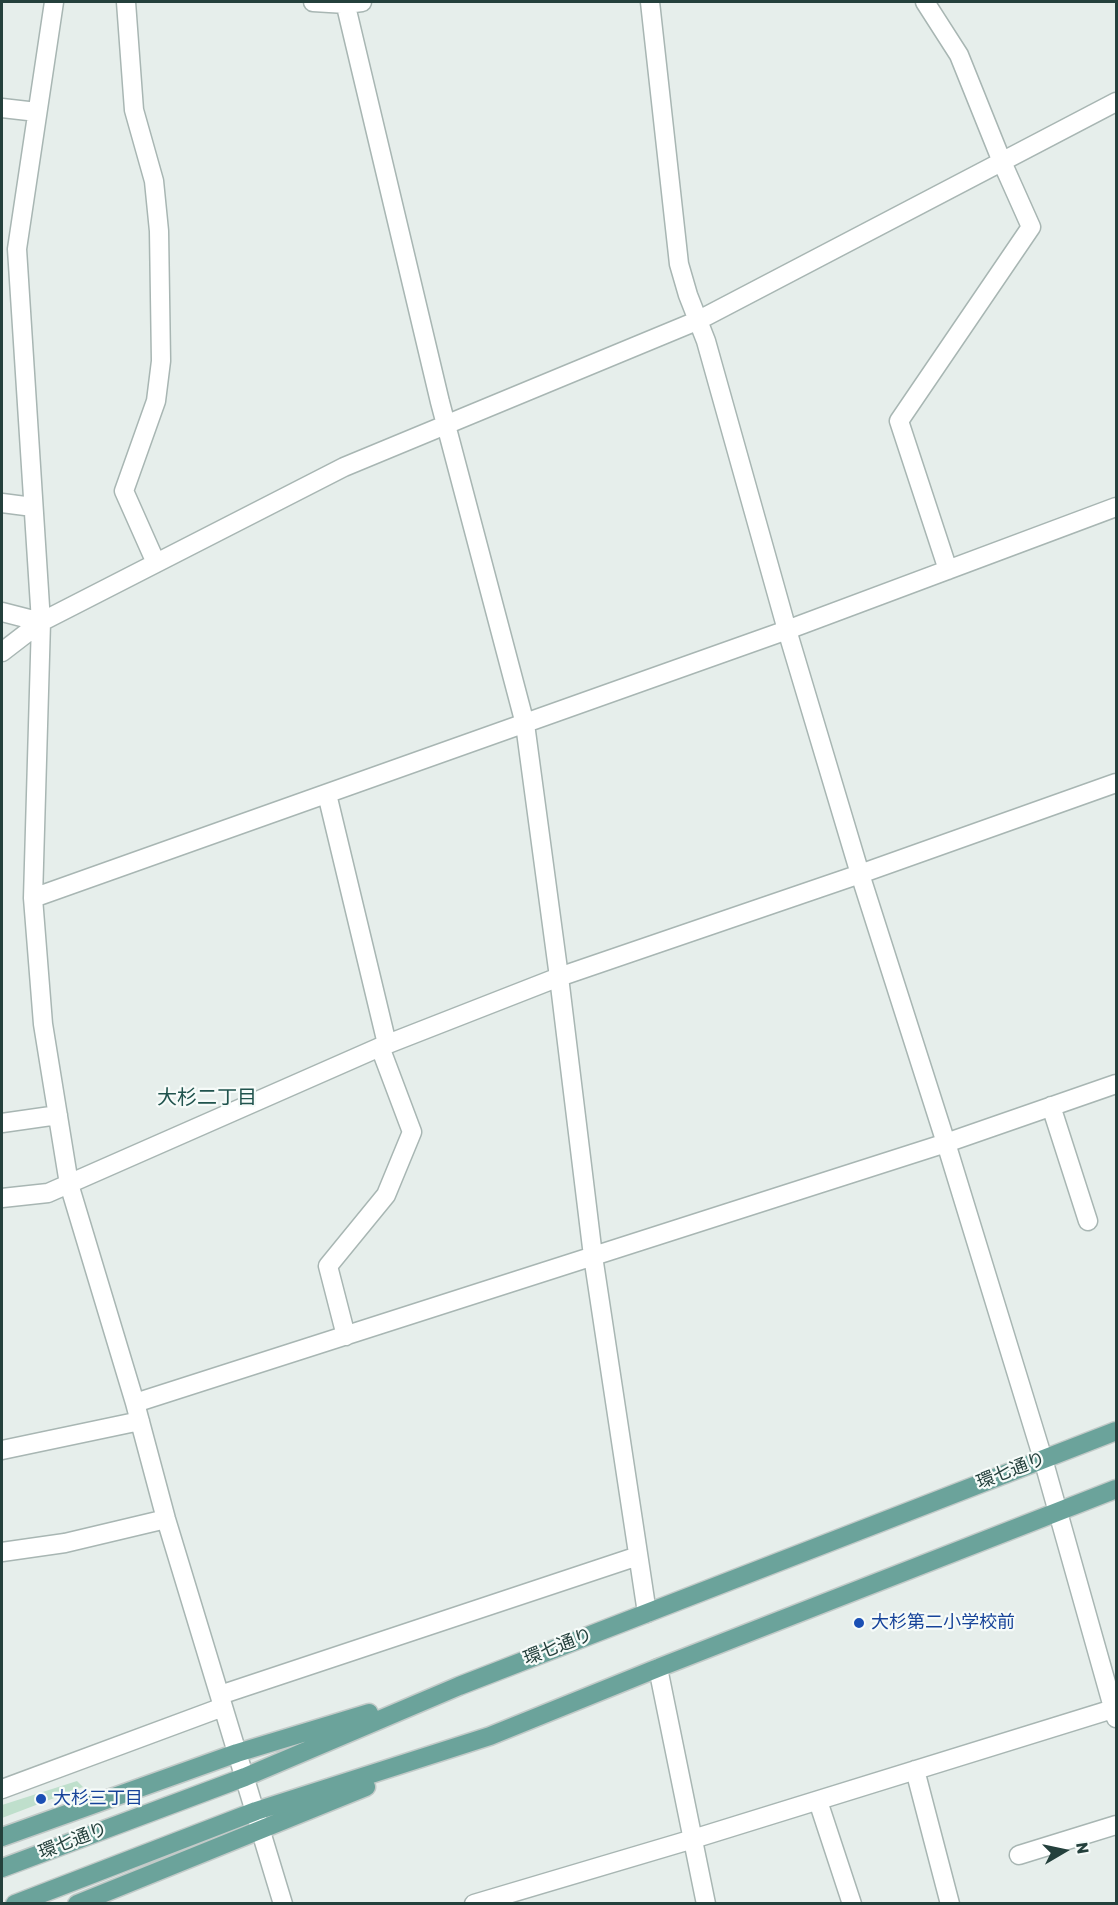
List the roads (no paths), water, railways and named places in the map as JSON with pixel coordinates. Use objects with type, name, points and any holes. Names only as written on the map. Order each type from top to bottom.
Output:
[{"type":"main road","name":"環七通り","points":[[2,1868],[244,1777],[459,1686],[1116,1431]]},
{"type":"main road","name":"環七通り","points":[[15,1904],[256,1811],[490,1736],[1116,1489]]},
{"type":"main road","points":[[2,1837],[237,1753],[459,1686]]},
{"type":"main road","points":[[77,1904],[490,1736]]},
{"type":"street","points":[[54,2],[17,249],[40,621],[33,898],[43,1024],[69,1184],[137,1412],[166,1519],[283,1904]]},
{"type":"street","points":[[126,2],[134,110],[154,181],[159,231],[161,361],[156,401],[124,491],[156,562]]},
{"type":"street","points":[[313,2],[351,2],[446,424],[525,724],[559,976],[593,1257],[647,1613]]},
{"type":"street","points":[[474,1904],[915,1770],[1116,1712],[1058,1511],[946,1143],[860,874],[699,320],[688,295],[679,264],[650,2]]},
{"type":"street","points":[[925,2],[959,55],[1031,227],[899,421],[948,570]]},
{"type":"street","points":[[2,652],[40,621],[344,466],[699,320],[1116,102]]},
{"type":"street","points":[[2,108],[38,112]]},
{"type":"street","points":[[2,503],[33,507]]},
{"type":"street","points":[[33,898],[788,630],[1116,507]]},
{"type":"street","points":[[2,612],[40,621]]},
{"type":"street","points":[[2,1198],[48,1193],[383,1046],[559,976],[860,874],[1116,783]]},
{"type":"street","points":[[327,794],[383,1046],[412,1132],[386,1195],[328,1266],[346,1335]]},
{"type":"street","points":[[2,1450],[137,1412],[346,1335],[946,1143],[1116,1084]]},
{"type":"street","points":[[1051,1106],[1088,1221]]},
{"type":"street","points":[[2,1123],[58,1115]]},
{"type":"street","points":[[2,1552],[65,1544],[166,1519]]},
{"type":"street","points":[[2,1789],[221,1701],[638,1556]]},
{"type":"street","points":[[658,1668],[706,1904]]},
{"type":"street","points":[[915,1770],[950,1904]]},
{"type":"street","points":[[818,1801],[852,1904]]},
{"type":"street","points":[[1019,1855],[1116,1825]]},
{"type":"place","name":"大杉第二小学校前","points":[[859,1623]]},
{"type":"place","name":"大杉三丁目","points":[[41,1799]]},
{"type":"district","name":"大杉二丁目","points":[[207,1098]]}]
